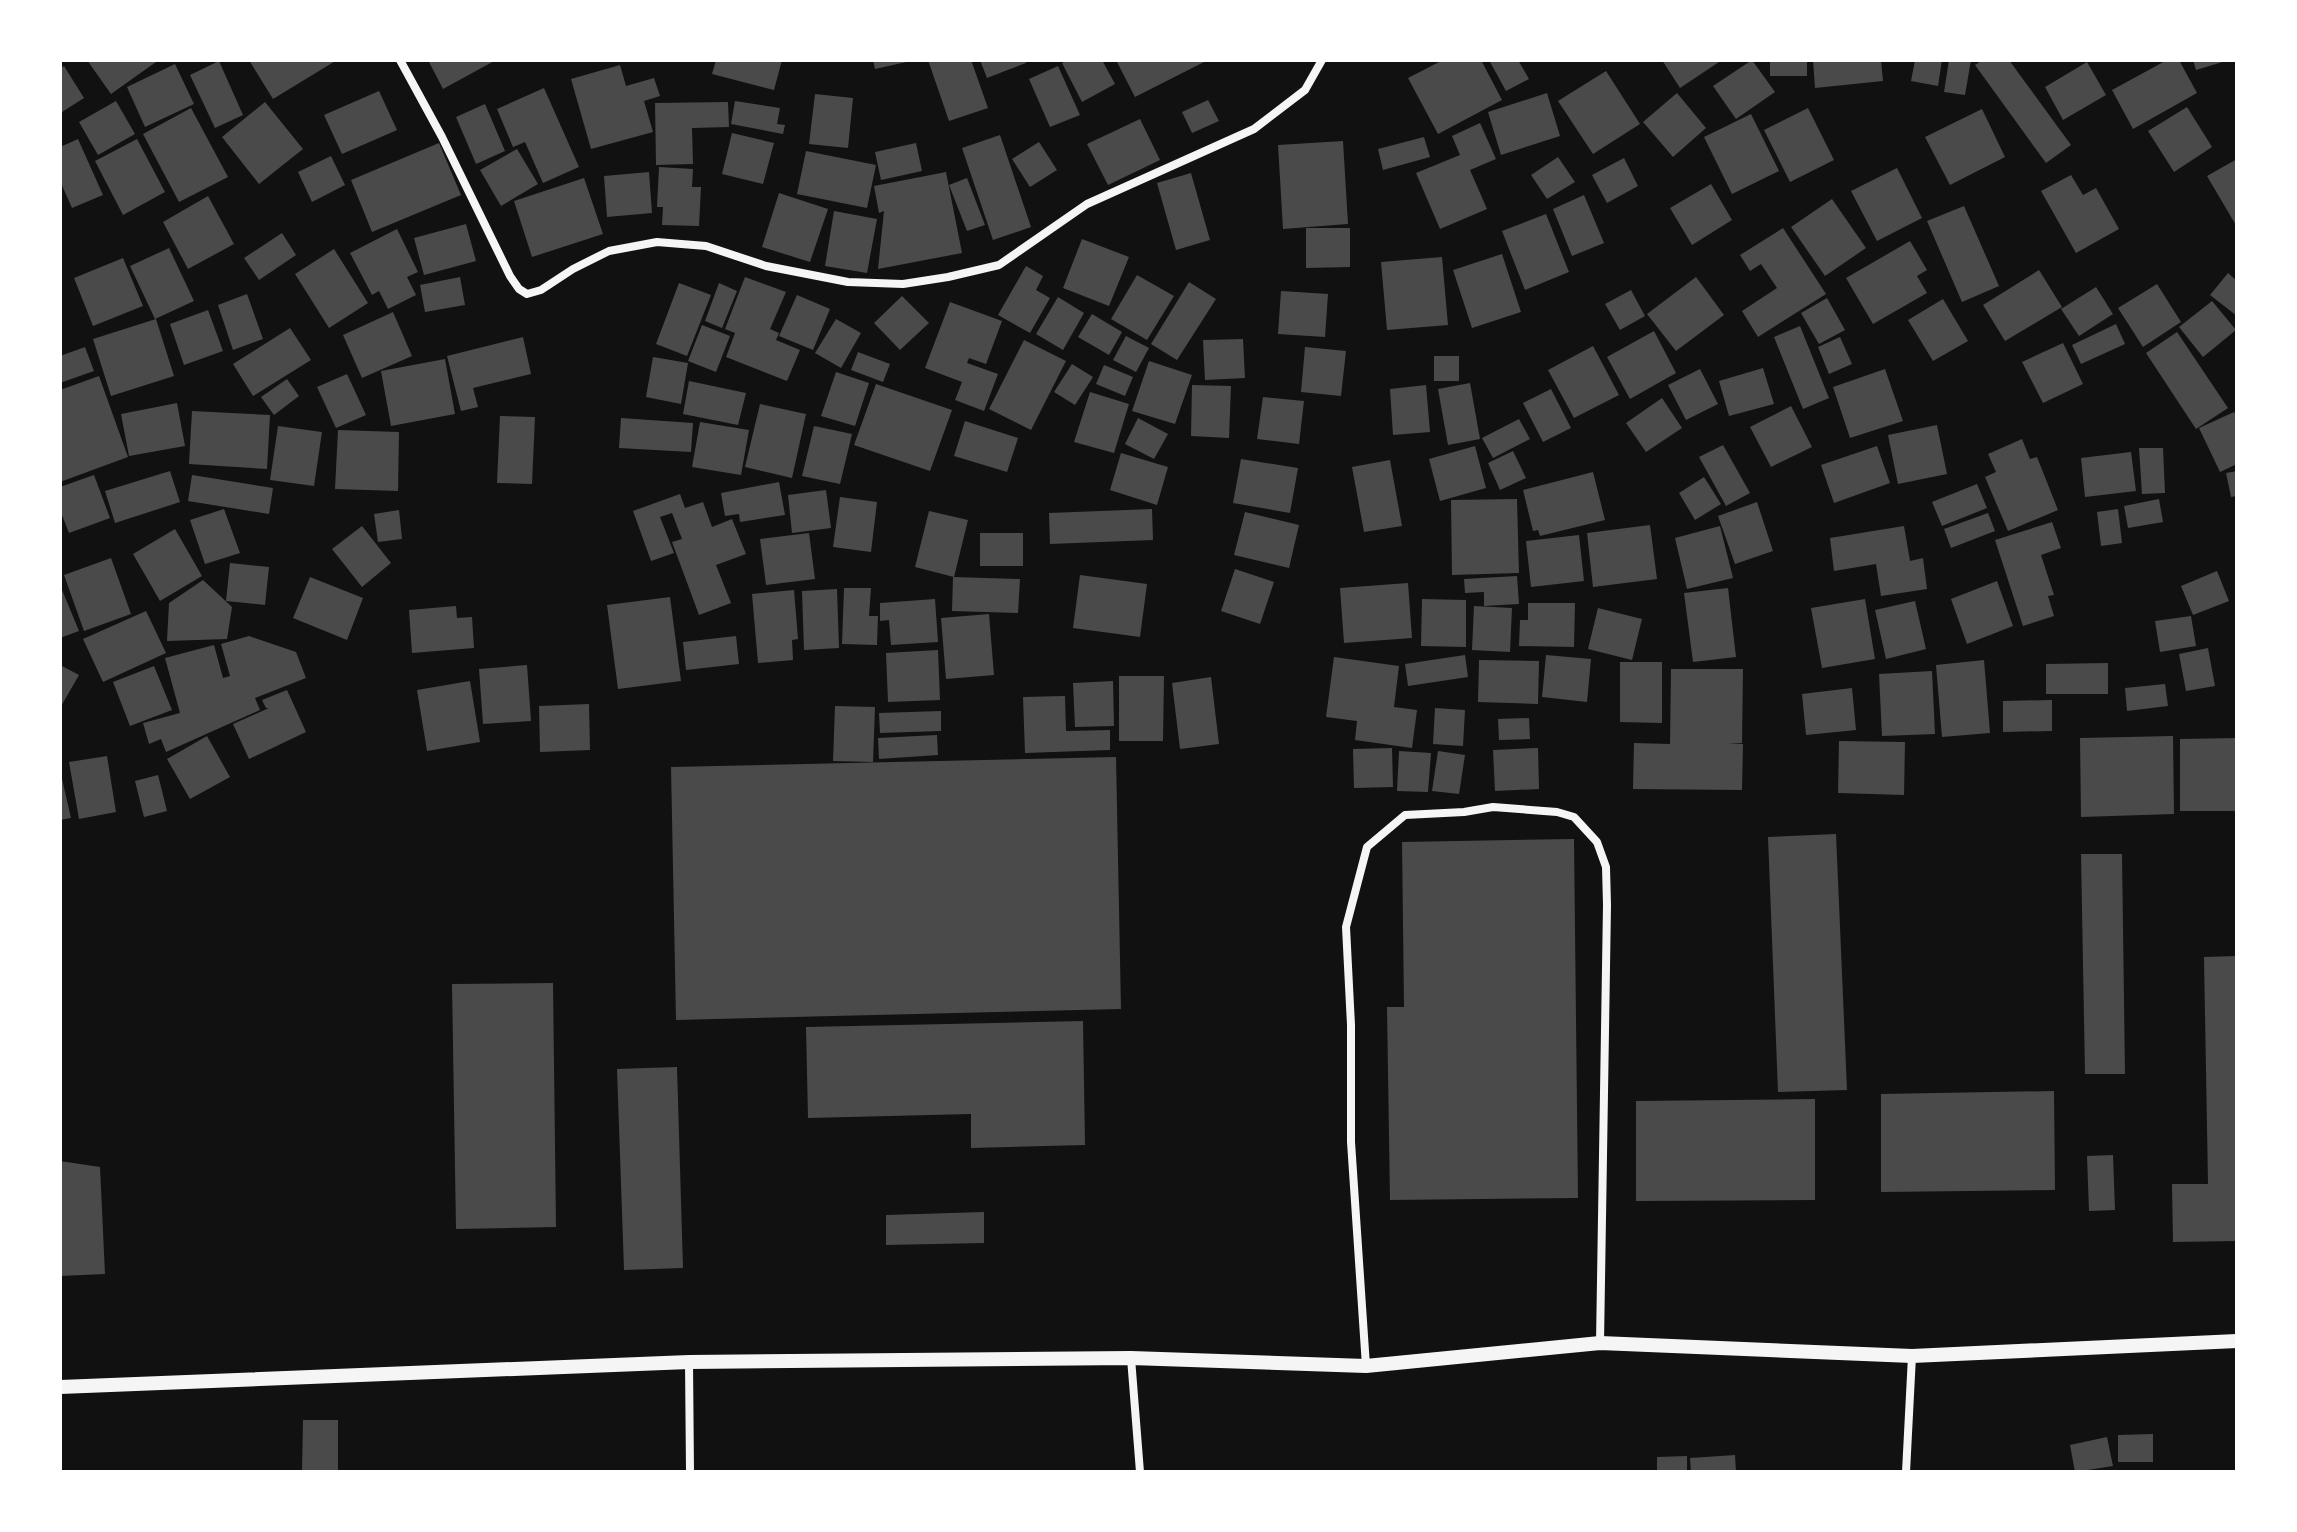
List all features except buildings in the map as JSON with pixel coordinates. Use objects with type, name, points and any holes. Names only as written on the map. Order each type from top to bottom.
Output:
[{"type":"street","points":[[400,60],[442,137],[510,276],[527,294],[541,290],[609,251],[657,242],[706,246],[766,266],[848,282],[903,284],[999,265],[1087,204],[1254,129],[1305,90],[1322,60]]},
{"type":"street","points":[[1366,1366],[1351,1142],[1351,1025],[1346,927],[1367,847],[1405,815],[1493,807],[1557,812],[1574,817],[1597,842],[1606,867],[1607,905],[1600,1343]]},
{"type":"street","points":[[60,1387],[689,1362],[1131,1358],[1366,1366],[1600,1343],[1912,1356],[2237,1341]]},
{"type":"street","points":[[1906,1472],[1912,1356]]},
{"type":"street","points":[[1131,1358],[1140,1472]]},
{"type":"street","points":[[689,1362],[690,1472]]}]
